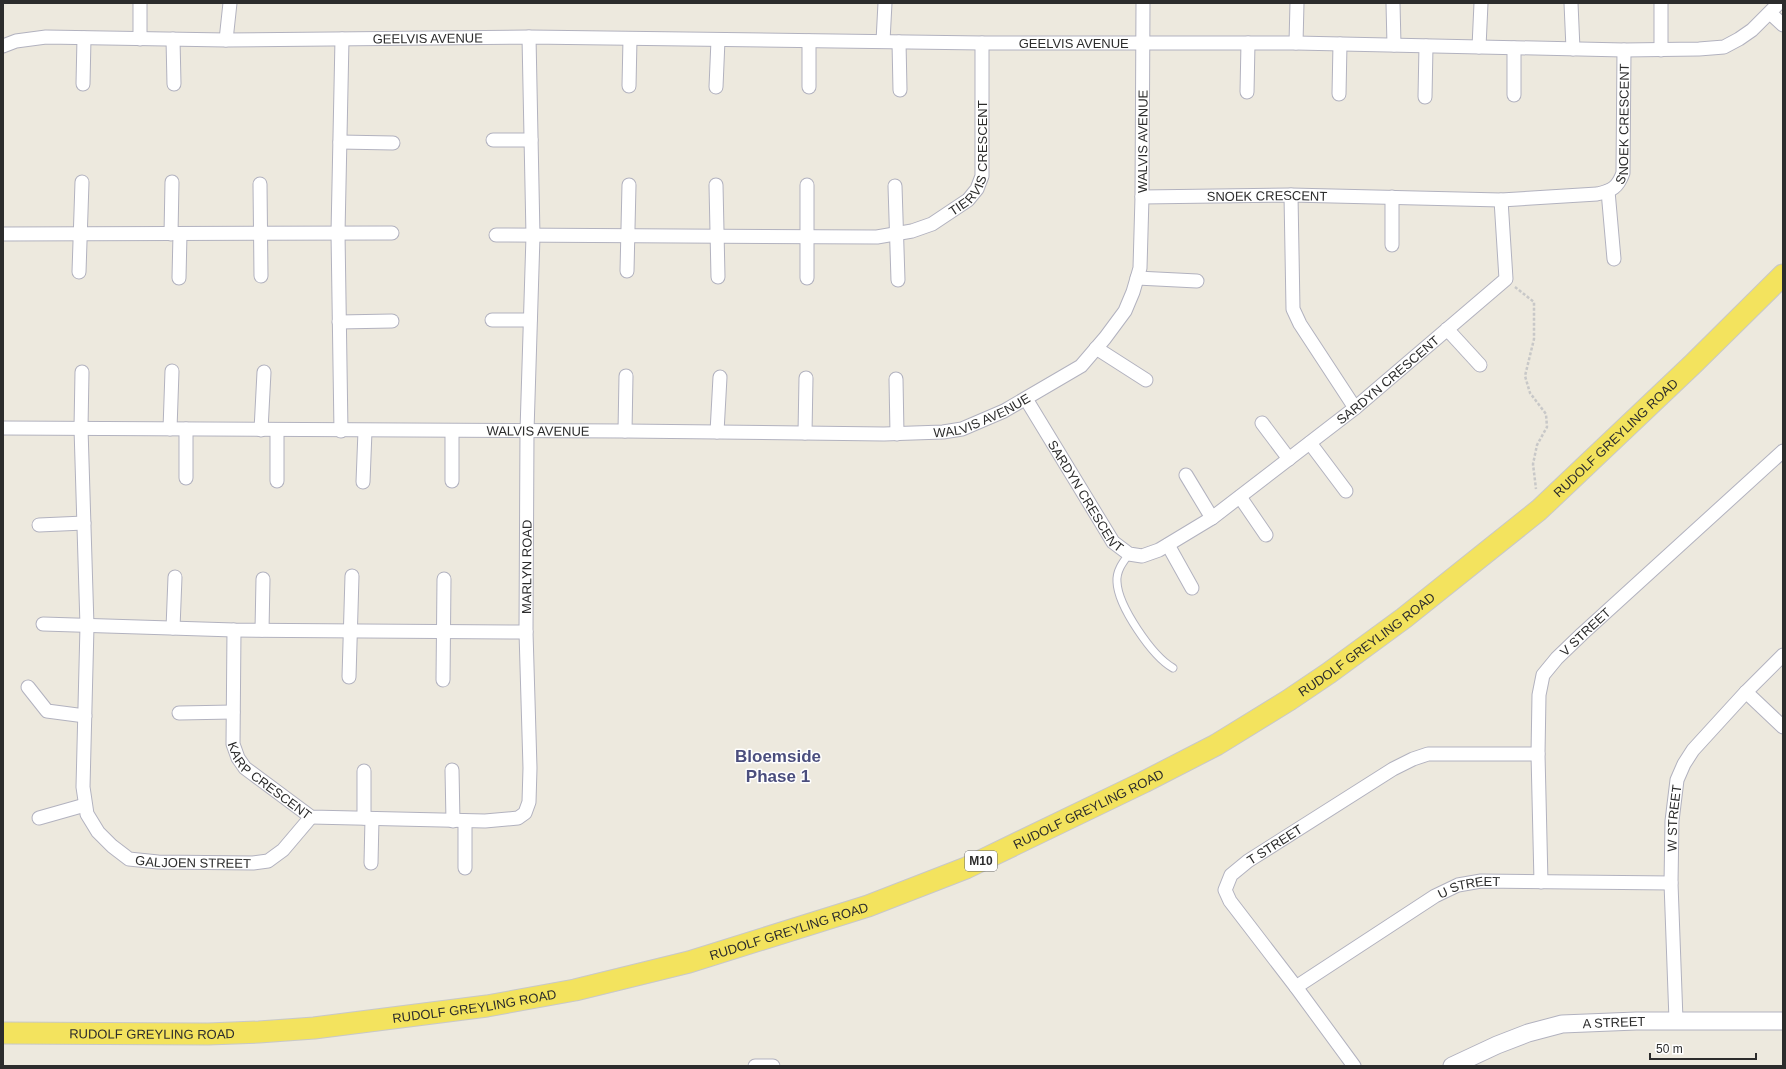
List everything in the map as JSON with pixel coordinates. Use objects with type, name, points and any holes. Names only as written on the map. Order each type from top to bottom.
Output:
[{"type":"main road","name":"RUDOLF GREYLING ROAD","points":[[3,1033],[208,1034],[259,1032],[314,1028],[487,1006],[575,990],[689,962],[868,906],[966,868],[1144,782],[1216,745],[1329,674],[1404,618],[1539,510],[1783,274]]},
{"type":"street","points":[[140,3],[140,39]]},
{"type":"street","points":[[226,40],[230,3]]},
{"type":"street","points":[[883,41],[884,3]]},
{"type":"street","name":"WALVIS AVENUE","points":[[3,428],[897,434],[943,432],[962,429],[985,420],[1026,399],[1081,366],[1125,311],[1140,268],[1143,3]]},
{"type":"street","points":[[1296,43],[1297,3]]},
{"type":"street","points":[[1393,3],[1394,45]]},
{"type":"street","points":[[1479,47],[1481,3]]},
{"type":"street","points":[[1571,3],[1572,49]]},
{"type":"street","points":[[1661,3],[1661,50]]},
{"type":"street","name":"GEELVIS AVENUE","points":[[3,46],[16,41],[46,38],[226,40],[630,38],[899,42],[1296,43],[1661,50],[1724,47],[1752,30],[1775,8],[1783,26]]},
{"type":"street","points":[[84,38],[84,84]]},
{"type":"street","name":"MARLYN ROAD","points":[[525,813],[529,802],[530,768],[526,632],[527,431],[533,236],[529,38]]},
{"type":"street","points":[[629,86],[630,38]]},
{"type":"street","points":[[341,431],[338,233],[342,39]]},
{"type":"street","points":[[173,40],[174,84]]},
{"type":"street","points":[[716,87],[718,40]]},
{"type":"street","points":[[809,41],[809,87]]},
{"type":"street","points":[[899,42],[900,90]]},
{"type":"street","name":"TIERVIS CRESCENT","points":[[533,236],[877,237],[912,231],[932,224],[968,200],[977,189],[982,176],[982,42]]},
{"type":"street","points":[[1247,92],[1248,43]]},
{"type":"street","points":[[1339,94],[1340,44]]},
{"type":"street","points":[[1425,97],[1426,46]]},
{"type":"street","points":[[1514,48],[1514,95]]},
{"type":"street","name":"SNOEK CRESCENT","points":[[1142,197],[1291,195],[1501,200],[1598,194],[1608,191],[1615,188],[1620,182],[1623,173],[1624,50]]},
{"type":"street","points":[[493,140],[531,140]]},
{"type":"street","points":[[340,142],[393,144]]},
{"type":"street","points":[[79,272],[79,234],[82,182]]},
{"type":"street","points":[[172,182],[179,278]]},
{"type":"street","points":[[260,184],[261,276]]},
{"type":"street","points":[[716,184],[718,277]]},
{"type":"street","points":[[627,271],[629,185]]},
{"type":"street","points":[[807,278],[808,185]]},
{"type":"street","points":[[895,186],[898,233],[898,280]]},
{"type":"street","name":"SNOEK CRESCENT","points":[[1608,191],[1614,259]]},
{"type":"street","points":[[1291,195],[1293,309],[1300,324],[1355,408]]},
{"type":"street","points":[[1392,197],[1392,245]]},
{"type":"street","points":[[1501,200],[1506,279]]},
{"type":"street","points":[[3,234],[392,234]]},
{"type":"street","points":[[496,235],[533,236]]},
{"type":"street","points":[[1137,278],[1197,281]]},
{"type":"street","name":"SARDYN CRESCENT","points":[[1026,399],[1113,542],[1129,554],[1142,556],[1168,545],[1212,518],[1240,497],[1355,408],[1506,279]]},
{"type":"street","points":[[492,320],[530,320]]},
{"type":"street","points":[[339,322],[392,321]]},
{"type":"street","name":"SARDYN CRESCENT","points":[[1446,329],[1480,365]]},
{"type":"street","points":[[1096,348],[1146,380]]},
{"type":"street","points":[[170,429],[172,371]]},
{"type":"street","points":[[81,428],[82,372]]},
{"type":"street","points":[[261,430],[264,372]]},
{"type":"street","points":[[624,431],[626,376]]},
{"type":"street","points":[[717,432],[720,377]]},
{"type":"street","points":[[805,433],[806,378]]},
{"type":"street","points":[[896,378],[897,434]]},
{"type":"street","points":[[1262,423],[1289,459]]},
{"type":"street","name":"GALJOEN STREET","points":[[81,428],[87,626],[83,788],[87,814],[98,832],[112,846],[129,859],[158,862],[253,863],[268,861],[283,850],[311,817]]},
{"type":"street","points":[[186,429],[186,478]]},
{"type":"street","points":[[277,430],[277,481]]},
{"type":"street","points":[[363,482],[365,431]]},
{"type":"street","points":[[452,431],[452,480]]},
{"type":"street","points":[[1310,443],[1346,491]]},
{"type":"street","name":"V STREET","points":[[1541,882],[1538,754],[1539,695],[1543,675],[1557,658],[1582,634],[1783,451]]},
{"type":"street","points":[[1186,475],[1212,518]]},
{"type":"street","points":[[1240,497],[1266,536]]},
{"type":"street","points":[[39,525],[84,523]]},
{"type":"street","points":[[1168,545],[1192,588]]},
{"type":"street","points":[[349,677],[352,576]]},
{"type":"street","points":[[174,628],[175,577]]},
{"type":"street","points":[[262,630],[263,578]]},
{"type":"street","points":[[443,680],[444,579]]},
{"type":"street","points":[[43,624],[234,630],[526,632]]},
{"type":"street","name":"KARP CRESCENT","points":[[234,630],[233,744],[238,758],[246,768],[311,817],[485,821],[518,818],[525,813]]},
{"type":"street","name":"W STREET","points":[[1676,1020],[1671,883],[1672,821],[1678,780],[1684,764],[1693,750],[1746,692],[1783,656]]},
{"type":"street","points":[[28,687],[47,711],[85,716]]},
{"type":"street","points":[[1746,692],[1783,728]]},
{"type":"street","points":[[179,713],[233,712]]},
{"type":"street","name":"T STREET","points":[[1354,1066],[1296,986],[1230,901],[1224,890],[1231,875],[1248,861],[1394,769],[1413,759],[1428,754],[1538,754]]},
{"type":"street","points":[[452,770],[465,868]]},
{"type":"street","points":[[364,771],[371,863]]},
{"type":"street","points":[[38,818],[85,805]]},
{"type":"street","name":"U STREET","points":[[1296,986],[1435,896],[1458,885],[1481,881],[1671,883]]},
{"type":"street","name":"A STREET","points":[[1452,1066],[1496,1045],[1528,1033],[1562,1024],[1676,1020],[1783,1020]]},
{"type":"street","points":[[755,1066],[773,1066]]},
{"type":"lane","points":[[1129,554],[1118,572],[1117,582],[1120,596],[1135,625],[1153,650],[1165,664],[1173,668]]},
{"type":"path","points":[[1506,279],[1534,302],[1534,340],[1525,376],[1530,393],[1546,414],[1547,427],[1537,446],[1533,464],[1539,510]]},
{"type":"district","name":"Bloemside Phase 1","points":[[778,766]]}]
